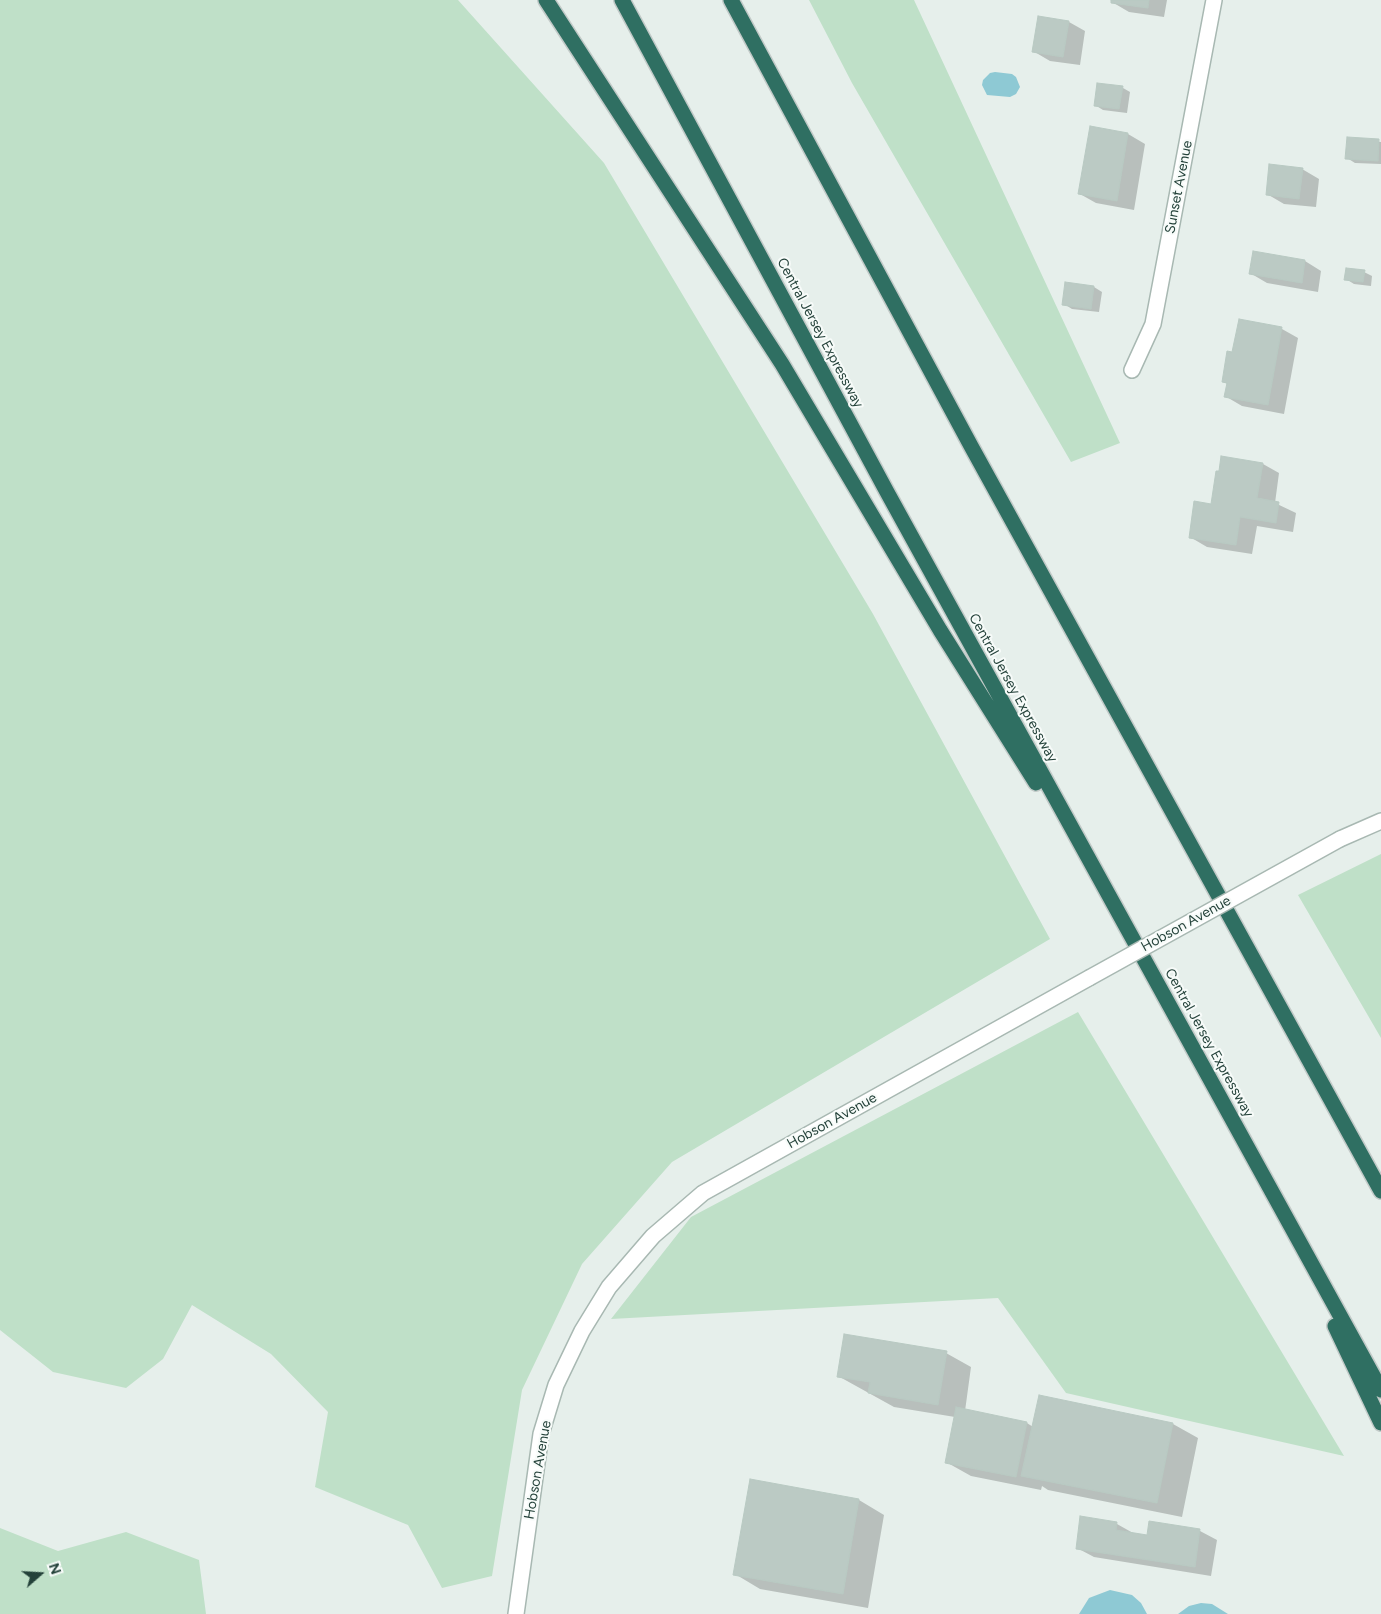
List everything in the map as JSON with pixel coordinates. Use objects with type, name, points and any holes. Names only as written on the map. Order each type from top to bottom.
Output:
[{"type":"highway","points":[[546,0],[782,364],[940,630],[1119,913]]},
{"type":"highway","name":"Central Jersey Expressway","points":[[622,0],[887,492],[1381,1390]]},
{"type":"highway","points":[[731,0],[972,446],[1381,1191]]},
{"type":"highway","points":[[1274,1195],[1381,1423]]},
{"type":"street","name":"Sunset Avenue","points":[[1132,370],[1153,324],[1214,0]]},
{"type":"street","name":"Hobson Avenue","points":[[516,1614],[541,1434],[556,1385],[582,1331],[610,1287],[653,1236],[703,1193],[1340,839],[1381,821]]},
{"type":"green space","points":[[0,0],[458,0],[604,163],[873,614],[1050,939],[672,1162],[582,1264],[522,1390],[492,1576],[442,1588],[408,1525],[315,1487],[328,1412],[271,1354],[192,1305],[163,1359],[126,1388],[53,1372],[0,1330]]},
{"type":"green space","points":[[809,0],[914,0],[1120,443],[1071,462],[852,83]]},
{"type":"green space","points":[[1381,854],[1381,1038],[1298,895]]},
{"type":"green space","points":[[1078,1012],[1344,1456],[1066,1393],[998,1298],[611,1319],[691,1217]]},
{"type":"green space","points":[[0,1528],[58,1551],[126,1532],[199,1560],[206,1614],[0,1614]]},
{"type":"water","points":[[990,73],[1012,74],[1016,77],[1020,87],[1016,94],[1010,97],[987,95],[982,85],[983,80]]},
{"type":"water","points":[[1110,1590],[1132,1595],[1141,1603],[1147,1614],[1079,1614],[1089,1598]]},
{"type":"water","points":[[1201,1603],[1212,1604],[1228,1614],[1178,1614],[1189,1606]]},
{"type":"building","points":[[1111,0],[1149,0],[1148,8],[1111,3]]},
{"type":"building","points":[[1038,16],[1069,21],[1063,57],[1032,52]]},
{"type":"building","points":[[1097,83],[1123,86],[1119,109],[1094,106]]},
{"type":"building","points":[[1090,126],[1128,133],[1117,201],[1078,194]]},
{"type":"building","points":[[1347,137],[1379,139],[1378,161],[1345,159]]},
{"type":"building","points":[[1269,164],[1303,168],[1299,199],[1266,195]]},
{"type":"building","points":[[1253,251],[1305,260],[1302,283],[1249,274]]},
{"type":"building","points":[[1346,268],[1365,270],[1363,282],[1344,280]]},
{"type":"building","points":[[1065,282],[1094,286],[1091,309],[1062,305]]},
{"type":"building","points":[[1239,319],[1282,327],[1268,405],[1224,397],[1227,383],[1222,382],[1227,351],[1232,352]]},
{"type":"building","points":[[1221,456],[1263,463],[1257,498],[1279,502],[1276,523],[1240,517],[1236,545],[1189,538],[1194,501],[1211,504],[1216,471],[1219,471]]},
{"type":"building","points":[[844,1334],[947,1351],[938,1405],[868,1393],[870,1382],[837,1377]]},
{"type":"building","points":[[1039,1395],[1173,1423],[1157,1503],[1021,1476]]},
{"type":"building","points":[[956,1407],[1027,1422],[1016,1477],[945,1463]]},
{"type":"building","points":[[750,1479],[859,1499],[843,1594],[733,1575]]},
{"type":"building","points":[[1080,1516],[1117,1522],[1116,1530],[1147,1535],[1149,1521],[1200,1529],[1195,1567],[1076,1549]]}]
